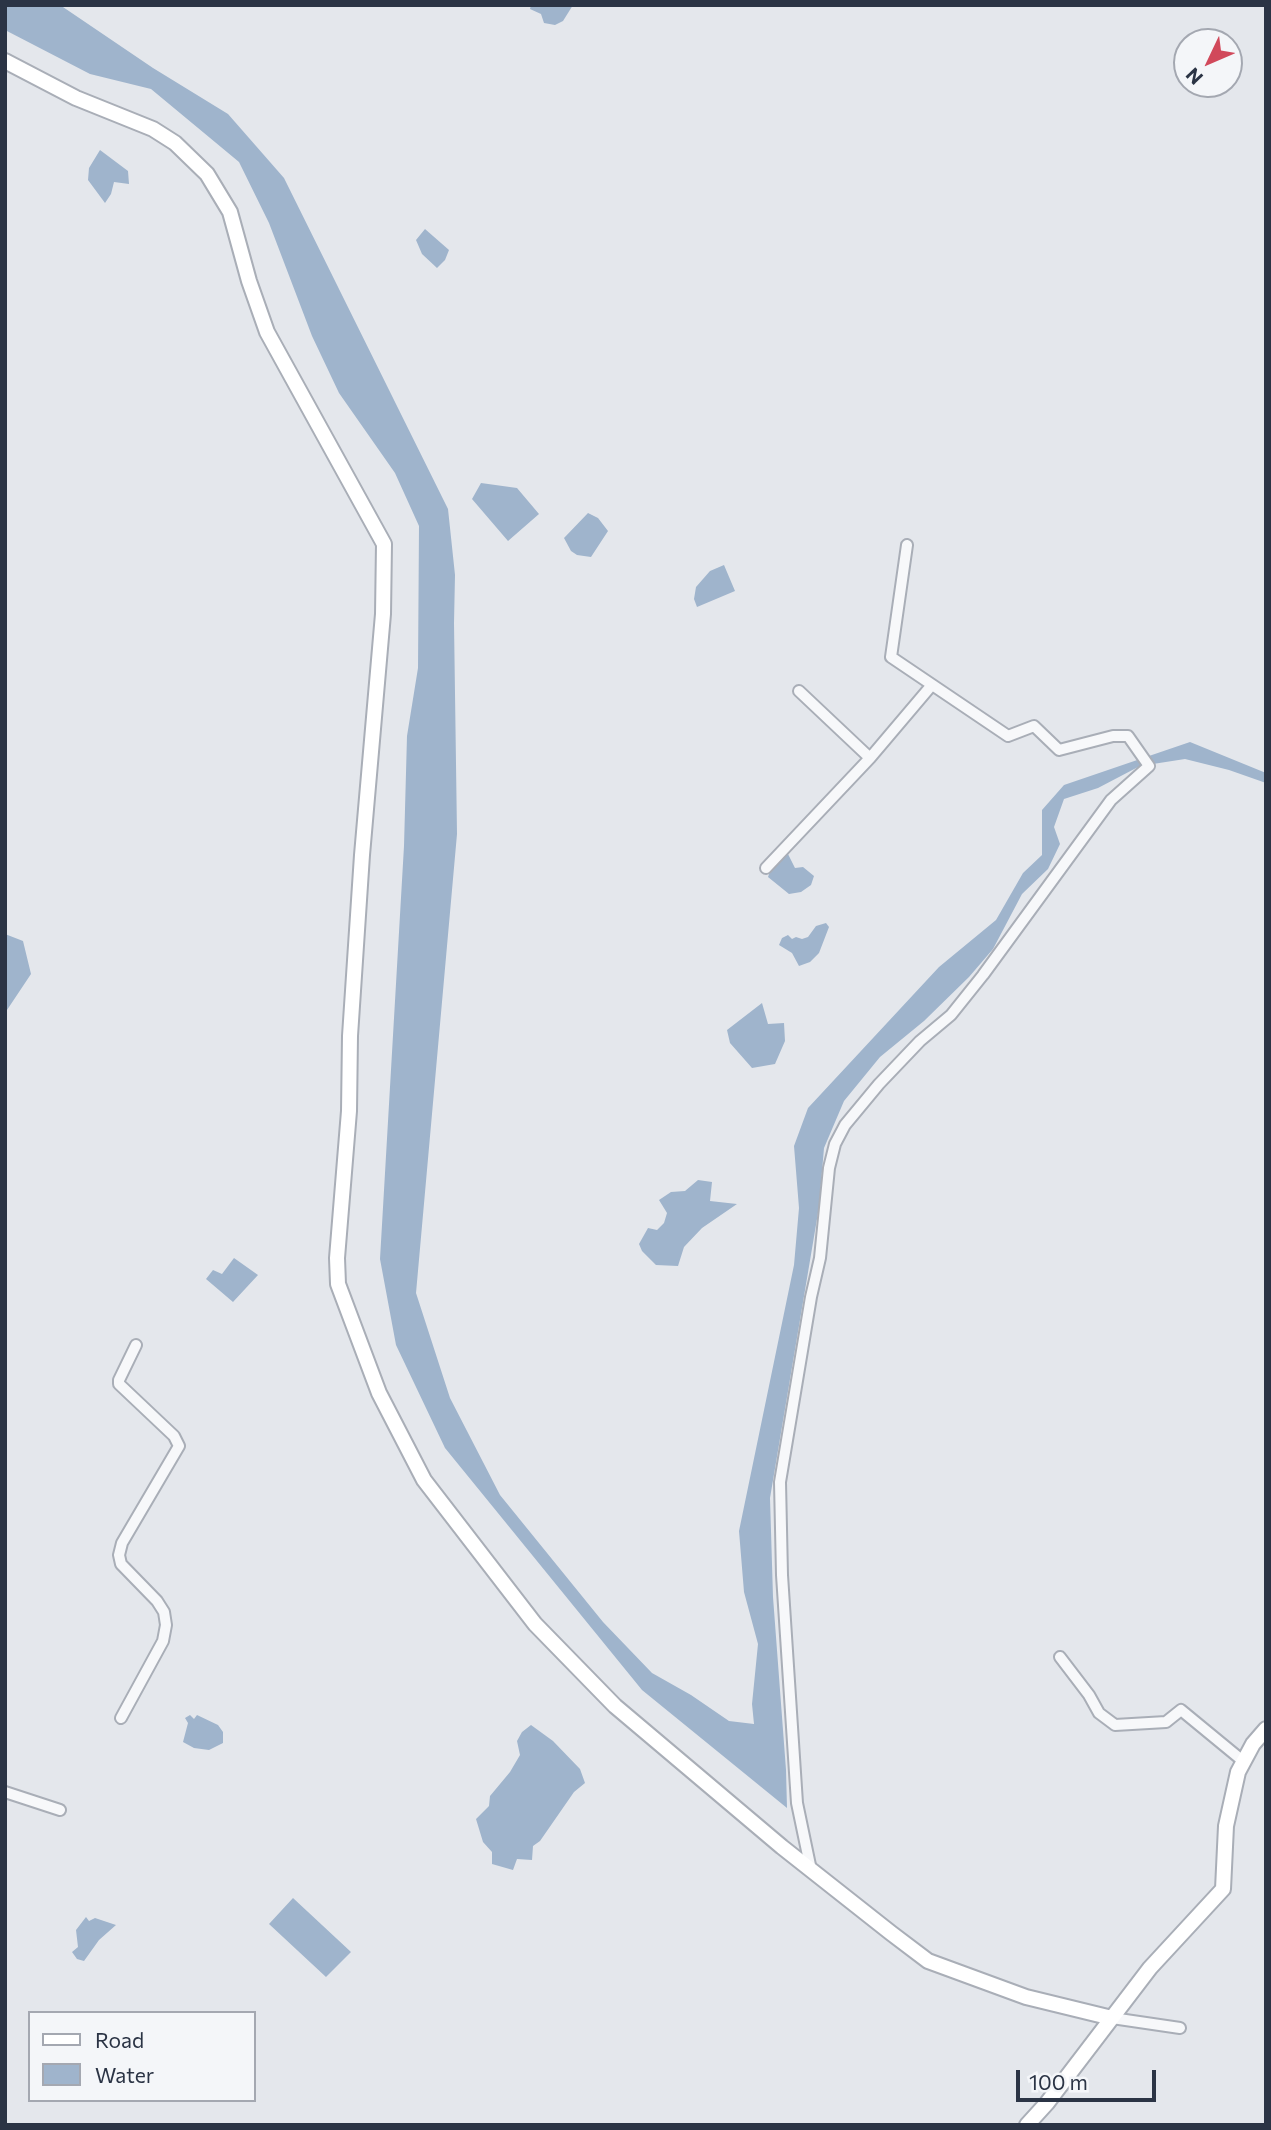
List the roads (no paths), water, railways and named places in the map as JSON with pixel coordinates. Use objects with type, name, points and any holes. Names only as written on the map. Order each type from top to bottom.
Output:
[{"type":"main road","points":[[5,61],[75,98],[153,128],[175,143],[207,174],[230,212],[249,281],[267,332],[384,544],[383,614],[362,855],[350,1036],[349,1111],[337,1258],[338,1284],[379,1393],[424,1480],[535,1624],[615,1706],[811,1870],[928,1961],[1026,1997],[1112,2018]]},
{"type":"main road","points":[[1027,2125],[1047,2103],[1150,1968],[1223,1889],[1226,1826],[1238,1772],[1253,1744],[1266,1729]]},
{"type":"street","points":[[811,1870],[797,1803],[784,1601],[780,1482],[820,1258],[829,1168],[835,1144],[845,1125],[879,1084],[920,1041],[951,1014],[983,975],[1111,800],[1150,766],[1128,736],[1114,736],[1059,750],[1034,726],[1008,736],[891,657],[906,545]]},
{"type":"street","points":[[766,869],[870,758],[931,686]]},
{"type":"street","points":[[799,691],[870,758]]},
{"type":"street","points":[[121,1718],[163,1641],[166,1625],[164,1612],[157,1601],[121,1564],[119,1555],[122,1543],[179,1446],[174,1436],[119,1384],[136,1345]]},
{"type":"street","points":[[1060,1657],[1099,1713],[1115,1725],[1166,1722],[1181,1710],[1243,1761]]},
{"type":"street","points":[[5,1792],[60,1810]]},
{"type":"street","points":[[1112,2018],[1180,2028]]},
{"type":"water","points":[[5,5],[60,5],[153,68],[228,114],[284,178],[448,509],[455,575],[457,834],[416,1293],[450,1398],[500,1495],[603,1622],[652,1673],[729,1721],[754,1724],[752,1704],[758,1644],[744,1592],[739,1531],[794,1265],[799,1208],[794,1146],[808,1108],[939,967],[996,920],[1023,873],[1042,855],[1042,810],[1064,785],[1190,742],[1266,773],[1266,783],[1185,759],[1140,766],[1098,788],[1064,799],[1054,827],[1060,844],[1048,869],[1022,894],[993,949],[924,1021],[880,1057],[844,1101],[824,1148],[819,1207],[770,1498],[773,1597],[787,1808],[642,1690],[445,1448],[396,1345],[380,1259],[404,846],[407,736],[418,668],[419,526],[395,473],[339,393],[312,336],[269,223],[239,162],[151,89],[90,74],[5,30]]},
{"type":"water","points":[[531,5],[573,5],[563,21],[555,25],[544,23],[541,14],[530,9]]},
{"type":"water","points":[[100,150],[128,171],[129,184],[114,182],[105,203],[88,180],[89,168]]},
{"type":"water","points":[[425,229],[449,250],[445,260],[437,268],[422,254],[416,240]]},
{"type":"water","points":[[481,483],[517,488],[539,514],[508,541],[472,499]]},
{"type":"water","points":[[588,513],[598,518],[608,531],[591,557],[577,555],[571,551],[564,538]]},
{"type":"water","points":[[724,565],[735,591],[697,607],[694,599],[696,587],[710,571]]},
{"type":"water","points":[[788,854],[795,868],[803,867],[814,876],[811,885],[801,892],[789,894],[768,877],[771,869]]},
{"type":"water","points":[[826,923],[829,927],[819,953],[810,962],[799,966],[792,953],[779,945],[782,938],[788,935],[792,939],[802,939],[808,937],[816,926]]},
{"type":"water","points":[[5,934],[23,941],[31,974],[5,1013]]},
{"type":"water","points":[[762,1003],[768,1024],[784,1023],[785,1041],[775,1064],[752,1068],[730,1043],[727,1030]]},
{"type":"water","points":[[698,1180],[712,1182],[710,1201],[737,1204],[702,1228],[684,1247],[678,1266],[656,1265],[639,1244],[648,1228],[657,1230],[664,1223],[667,1213],[659,1200],[671,1192],[685,1191]]},
{"type":"water","points":[[234,1258],[258,1275],[233,1302],[206,1279],[213,1270],[222,1274]]},
{"type":"water","points":[[190,1715],[194,1719],[197,1715],[218,1725],[223,1732],[223,1743],[209,1750],[194,1748],[183,1742],[188,1723],[185,1718]]},
{"type":"water","points":[[531,1725],[553,1741],[580,1769],[585,1783],[574,1792],[540,1841],[533,1846],[532,1860],[517,1859],[513,1870],[492,1864],[492,1852],[483,1842],[476,1819],[489,1806],[490,1796],[520,1755],[517,1741],[522,1732]]},
{"type":"water","points":[[293,1898],[351,1952],[326,1977],[269,1924]]},
{"type":"water","points":[[86,1917],[89,1921],[95,1918],[116,1925],[99,1940],[84,1961],[77,1959],[72,1952],[78,1947],[76,1930]]}]
